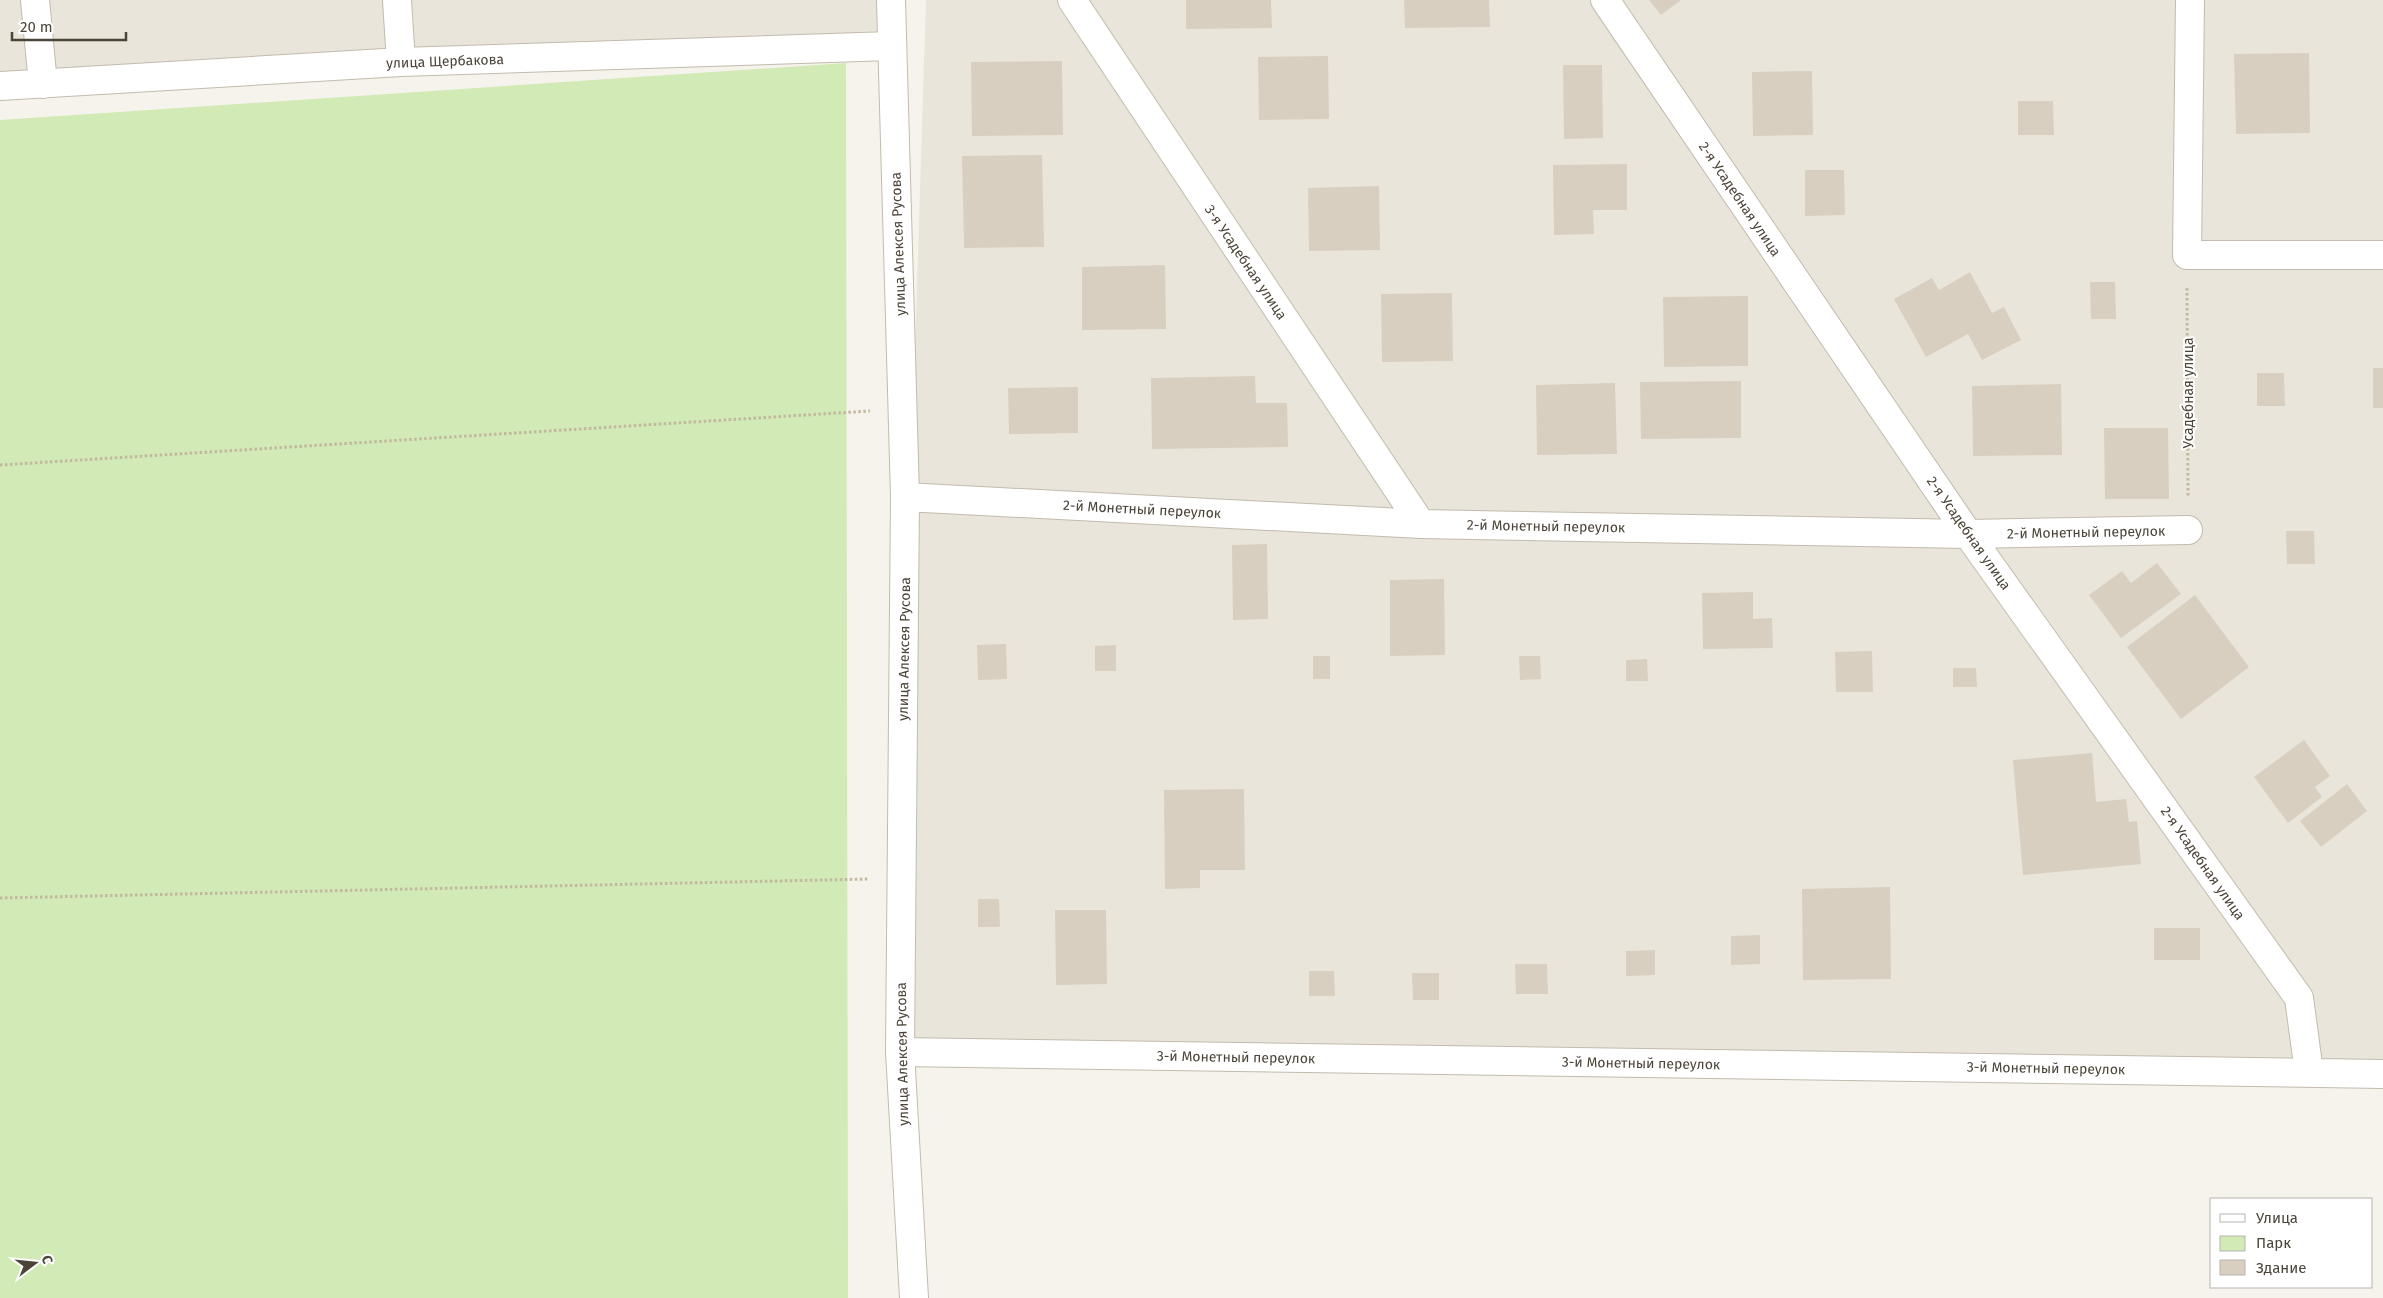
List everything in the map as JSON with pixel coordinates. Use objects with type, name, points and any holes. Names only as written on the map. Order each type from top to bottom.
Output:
[{"type":"street","points":[[35,0],[43,84]]},
{"type":"street","points":[[397,0],[401,62]]},
{"type":"street","name":"улица Алексея Русова","points":[[891,0],[905,497],[900,1052],[914,1298]]},
{"type":"street","name":"3-я Усадебная улица","points":[[1072,0],[1421,524]]},
{"type":"street","name":"2-я Усадебная улица","points":[[1605,0],[1968,534],[2299,998],[2309,1072]]},
{"type":"street","points":[[2190,0],[2187,255],[2383,255]]},
{"type":"street","name":"улица Щербакова","points":[[0,86],[401,62],[891,46]]},
{"type":"street","name":"2-й Монетный переулок","points":[[905,497],[1421,524],[1968,534],[2188,530]]},
{"type":"street","name":"3-й Монетный переулок","points":[[900,1052],[2383,1074]]},
{"type":"path","name":"Усадебная улица","points":[[2187,255],[2188,530]]},
{"type":"path","points":[[0,465],[903,409]]},
{"type":"path","points":[[0,898],[902,878]]},
{"type":"shaded area","points":[[0,0],[891,0],[891,46],[0,72]]},
{"type":"shaded area","points":[[926,0],[2383,0],[2383,1088],[893,1047]]},
{"type":"green space","points":[[846,63],[848,1298],[0,1298],[0,120]]},
{"type":"building","points":[[1186,0],[1271,0],[1272,28],[1186,29]]},
{"type":"building","points":[[1404,0],[1489,0],[1490,27],[1405,28]]},
{"type":"building","points":[[1649,0],[1681,0],[1661,15]]},
{"type":"building","points":[[2309,53],[2310,133],[2236,134],[2234,54]]},
{"type":"building","points":[[1328,56],[1329,119],[1259,120],[1258,57]]},
{"type":"building","points":[[1062,61],[1063,135],[972,136],[971,62]]},
{"type":"building","points":[[1563,65],[1602,65],[1603,138],[1564,139]]},
{"type":"building","points":[[1812,71],[1813,135],[1753,136],[1752,72]]},
{"type":"building","points":[[2018,101],[2053,101],[2054,135],[2018,135]]},
{"type":"building","points":[[1042,155],[1044,247],[964,248],[962,156]]},
{"type":"building","points":[[1627,164],[1627,210],[1593,210],[1594,234],[1554,235],[1553,165]]},
{"type":"building","points":[[1805,170],[1844,170],[1845,215],[1805,216]]},
{"type":"building","points":[[1379,186],[1380,250],[1309,251],[1308,188]]},
{"type":"building","points":[[1165,265],[1166,329],[1082,330],[1082,267]]},
{"type":"building","points":[[1970,272],[1992,313],[2004,307],[2021,340],[1982,360],[1968,334],[1926,357],[1894,299],[1932,278],[1939,290]]},
{"type":"building","points":[[2090,282],[2115,282],[2116,319],[2091,319]]},
{"type":"building","points":[[1452,293],[1453,361],[1382,362],[1381,294]]},
{"type":"building","points":[[1748,296],[1748,366],[1664,367],[1663,297]]},
{"type":"building","points":[[2373,368],[2383,368],[2383,408],[2373,408]]},
{"type":"building","points":[[2257,373],[2284,373],[2285,406],[2257,406]]},
{"type":"building","points":[[1255,376],[1256,403],[1287,403],[1288,447],[1152,449],[1151,378]]},
{"type":"building","points":[[1741,381],[1741,438],[1641,439],[1640,382]]},
{"type":"building","points":[[1615,383],[1617,454],[1537,455],[1536,385]]},
{"type":"building","points":[[2061,384],[2062,455],[1973,456],[1972,386]]},
{"type":"building","points":[[1078,387],[1078,433],[1009,434],[1008,388]]},
{"type":"building","points":[[2104,428],[2168,428],[2169,499],[2105,499]]},
{"type":"building","points":[[2286,531],[2314,531],[2315,564],[2287,564]]},
{"type":"building","points":[[1267,544],[1268,619],[1233,620],[1232,545]]},
{"type":"building","points":[[2157,563],[2181,594],[2121,638],[2089,595],[2122,571],[2131,583]]},
{"type":"building","points":[[1444,579],[1445,655],[1390,656],[1390,580]]},
{"type":"building","points":[[1753,592],[1753,619],[1772,618],[1773,648],[1703,649],[1702,593]]},
{"type":"building","points":[[2195,595],[2249,667],[2181,719],[2127,647]]},
{"type":"building","points":[[1006,644],[1007,679],[978,680],[977,645]]},
{"type":"building","points":[[1116,645],[1116,671],[1095,671],[1095,646]]},
{"type":"building","points":[[1872,651],[1873,692],[1836,692],[1835,652]]},
{"type":"building","points":[[1313,656],[1330,656],[1330,679],[1313,679]]},
{"type":"building","points":[[1519,656],[1540,656],[1541,679],[1520,680]]},
{"type":"building","points":[[1647,659],[1648,681],[1626,681],[1626,660]]},
{"type":"building","points":[[1953,668],[1976,668],[1977,687],[1953,687]]},
{"type":"building","points":[[2304,740],[2330,776],[2315,787],[2322,797],[2288,823],[2254,777]]},
{"type":"building","points":[[2092,753],[2096,802],[2126,799],[2129,822],[2137,821],[2141,864],[2023,875],[2013,760]]},
{"type":"building","points":[[2347,784],[2367,811],[2321,847],[2300,821]]},
{"type":"building","points":[[1244,789],[1245,870],[1200,870],[1200,888],[1165,889],[1164,790]]},
{"type":"building","points":[[1890,887],[1891,979],[1803,980],[1802,889]]},
{"type":"building","points":[[978,899],[999,899],[1000,927],[978,927]]},
{"type":"building","points":[[1055,910],[1106,910],[1107,984],[1056,985]]},
{"type":"building","points":[[2154,928],[2200,928],[2200,960],[2154,960]]},
{"type":"building","points":[[1760,935],[1760,964],[1731,965],[1731,936]]},
{"type":"building","points":[[1655,950],[1655,975],[1626,976],[1626,951]]},
{"type":"building","points":[[1515,964],[1547,964],[1548,994],[1516,994]]},
{"type":"building","points":[[1309,971],[1334,971],[1335,996],[1309,996]]},
{"type":"building","points":[[1412,973],[1439,973],[1439,1000],[1413,1000]]}]
